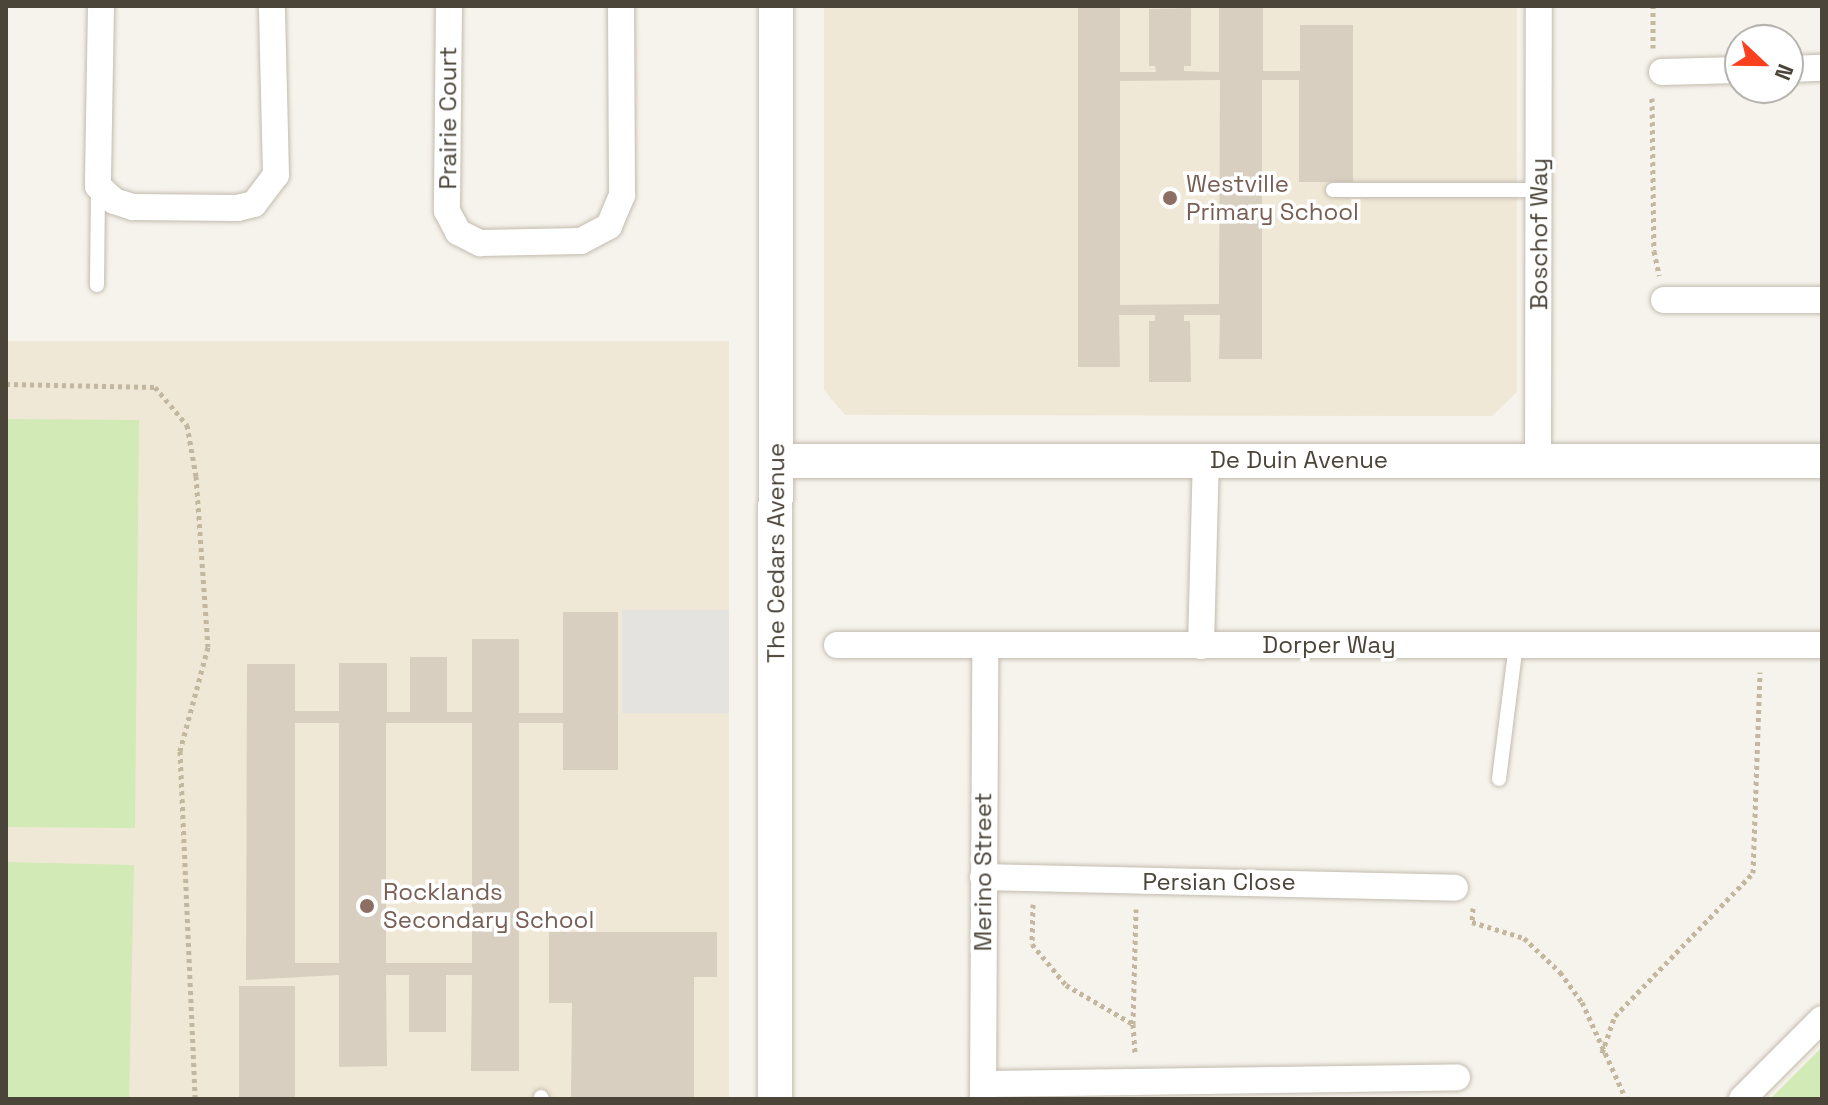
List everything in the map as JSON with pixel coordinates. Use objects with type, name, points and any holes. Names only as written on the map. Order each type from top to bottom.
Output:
[{"type":"street","points":[[101,6],[98,186],[114,201],[133,207],[237,208],[267,194],[276,175],[272,6]]},
{"type":"street","name":"Prairie Court","points":[[449,6],[447,211],[458,232],[480,243],[581,241],[609,226],[622,195],[621,6]]},
{"type":"street","name":"The Cedars Avenue","points":[[775,1099],[776,6]]},
{"type":"street","name":"Boschof Way","points":[[1538,461],[1539,6]]},
{"type":"street","points":[[1657,79],[1724,72]]},
{"type":"street","points":[[1664,300],[1822,300]]},
{"type":"street","name":"De Duin Avenue","points":[[776,461],[1822,461]]},
{"type":"street","points":[[1201,646],[1206,461]]},
{"type":"street","name":"Dorper Way","points":[[837,645],[1822,645]]},
{"type":"street","name":"Merino Street","points":[[983,1091],[985,646]]},
{"type":"street","name":"Persian Close","points":[[983,877],[1455,888]]},
{"type":"street","points":[[1742,1099],[1822,1019]]},
{"type":"street","points":[[983,1091],[1136,1079],[1457,1077]]},
{"type":"lane","points":[[97,285],[98,186]]},
{"type":"lane","points":[[1333,190],[1539,190]]},
{"type":"lane","points":[[1499,779],[1516,645]]},
{"type":"path","points":[[1657,79],[1654,251],[1664,300]]},
{"type":"path","points":[[6,384],[155,387],[187,425],[196,476],[208,647],[180,751],[195,1099]]},
{"type":"path","points":[[1602,1053],[1615,1016],[1753,873],[1762,645]]},
{"type":"path","points":[[1033,879],[1032,944],[1066,985],[1133,1024]]},
{"type":"path","points":[[1136,881],[1133,1024],[1136,1079]]},
{"type":"path","points":[[1455,888],[1475,889],[1472,922],[1524,938],[1543,951],[1582,1002],[1602,1053],[1626,1099]]},
{"type":"shaded area","name":"Westville Primary School","points":[[824,6],[1517,6],[1517,392],[1492,416],[845,415],[824,390]]},
{"type":"shaded area","name":"Rocklands Secondary School","points":[[6,341],[729,341],[729,1099],[6,1099]]},
{"type":"shaded area","points":[[622,610],[729,610],[729,713],[622,713]]},
{"type":"green space","points":[[6,419],[139,420],[135,828],[6,827]]},
{"type":"green space","points":[[6,862],[134,865],[129,1099],[6,1099]]},
{"type":"green space","points":[[1822,1047],[1822,1099],[1770,1099]]},
{"type":"building","points":[[1078,6],[1120,6],[1120,72],[1156,72],[1155,66],[1149,66],[1149,9],[1191,8],[1191,66],[1184,66],[1184,71],[1219,72],[1219,6],[1263,6],[1263,71],[1300,71],[1300,25],[1353,25],[1353,182],[1299,182],[1299,80],[1262,80],[1262,359],[1219,359],[1220,315],[1184,315],[1184,321],[1190,321],[1191,382],[1149,382],[1149,321],[1155,321],[1155,315],[1119,315],[1120,367],[1078,367]],"holes":[[[1220,80],[1219,304],[1120,305],[1120,81]]]},
{"type":"building","points":[[563,612],[618,612],[618,770],[563,770],[563,723],[519,723],[519,1071],[471,1071],[472,975],[446,975],[446,1032],[409,1032],[409,975],[386,975],[387,1066],[339,1067],[339,975],[246,980],[247,664],[295,664],[295,711],[339,711],[339,663],[387,663],[387,712],[410,712],[410,657],[447,657],[447,712],[472,712],[472,639],[519,639],[519,713],[563,713]],"holes":[[[295,723],[339,723],[339,963],[295,963]],[[386,723],[472,723],[472,963],[386,963]]]},
{"type":"building","points":[[549,932],[717,932],[717,977],[694,977],[694,1099],[571,1099],[572,1003],[549,1003]]},
{"type":"building","points":[[239,986],[295,986],[295,1099],[239,1099]]},
{"type":"place","name":"Westville Primary School","points":[[1170,198]]},
{"type":"place","name":"Rocklands Secondary School","points":[[367,906]]}]
